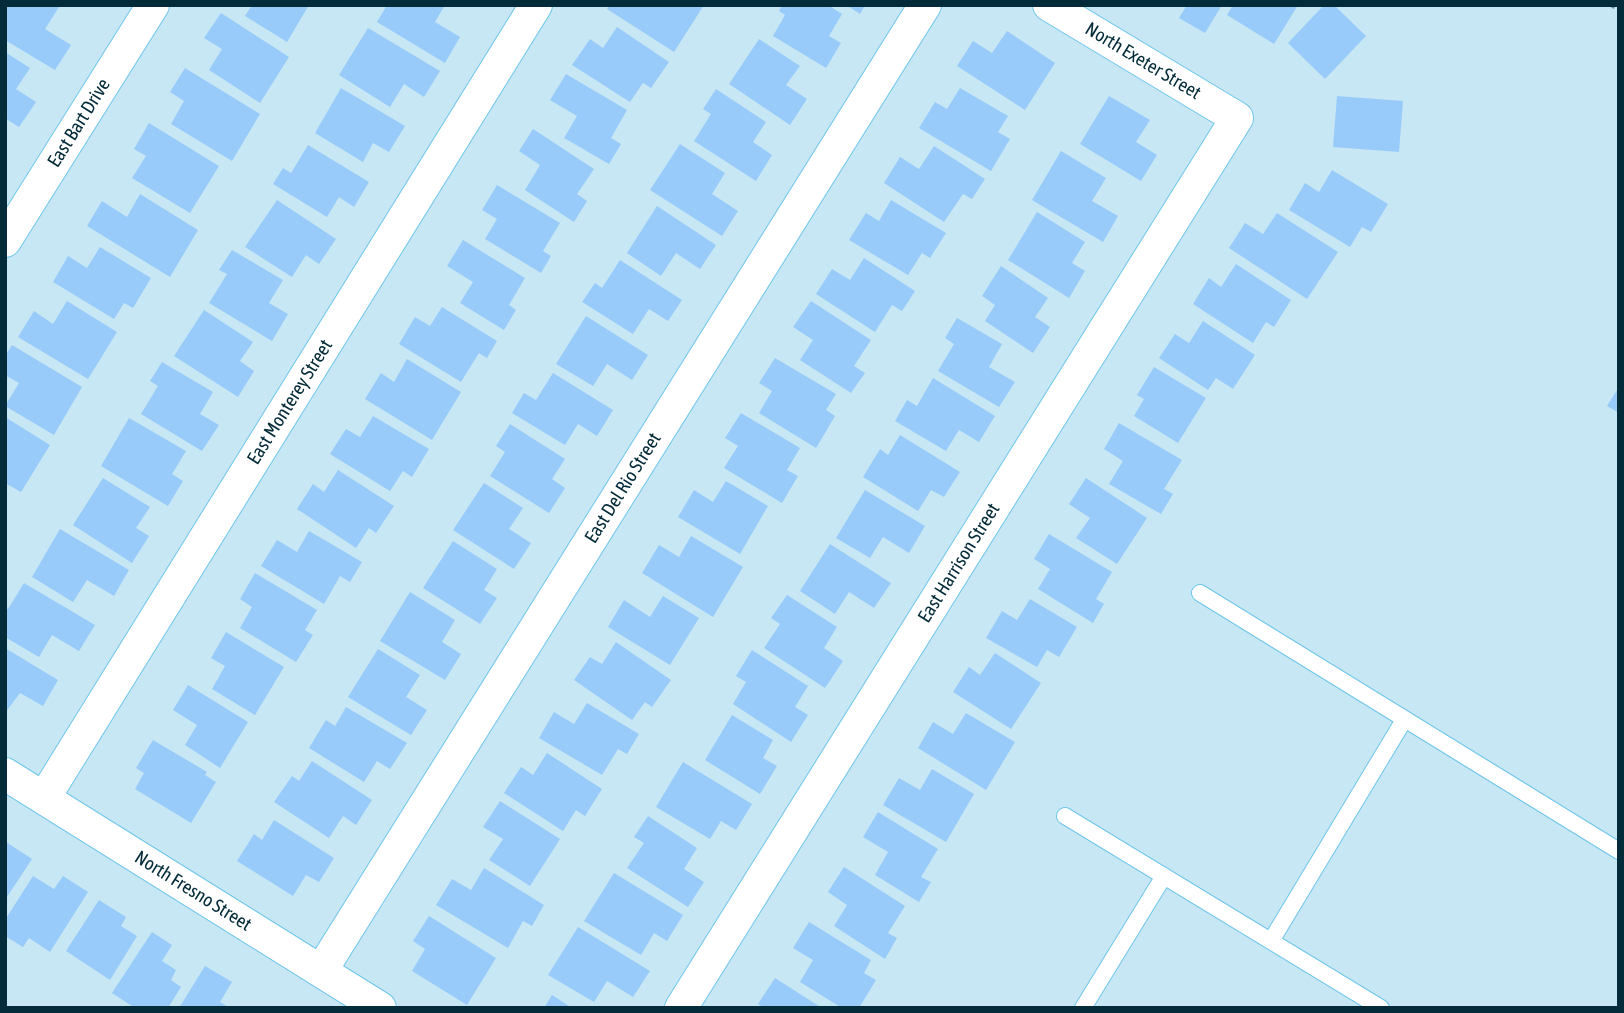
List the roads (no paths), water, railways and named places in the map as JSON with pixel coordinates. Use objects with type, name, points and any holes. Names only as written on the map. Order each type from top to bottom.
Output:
[{"type":"street","name":"East Bart Drive","points":[[5,241],[153,5]]},
{"type":"street","name":"East Monterey Street","points":[[44,798],[536,5]]},
{"type":"street","name":"East Del Rio Street","points":[[321,971],[925,5]]},
{"type":"street","name":"North Exeter Street","points":[[1049,5],[1237,118]]},
{"type":"street","name":"East Harrison Street","points":[[681,1008],[1237,118]]},
{"type":"street","name":"North Fresno Street","points":[[5,774],[380,1008]]},
{"type":"lane","points":[[1200,593],[1619,851]]},
{"type":"lane","points":[[1271,941],[1404,720]]},
{"type":"lane","points":[[1065,816],[1380,1008]]},
{"type":"lane","points":[[1083,1008],[1164,876]]},
{"type":"railway","points":[[1612,5],[1619,9]]}]
